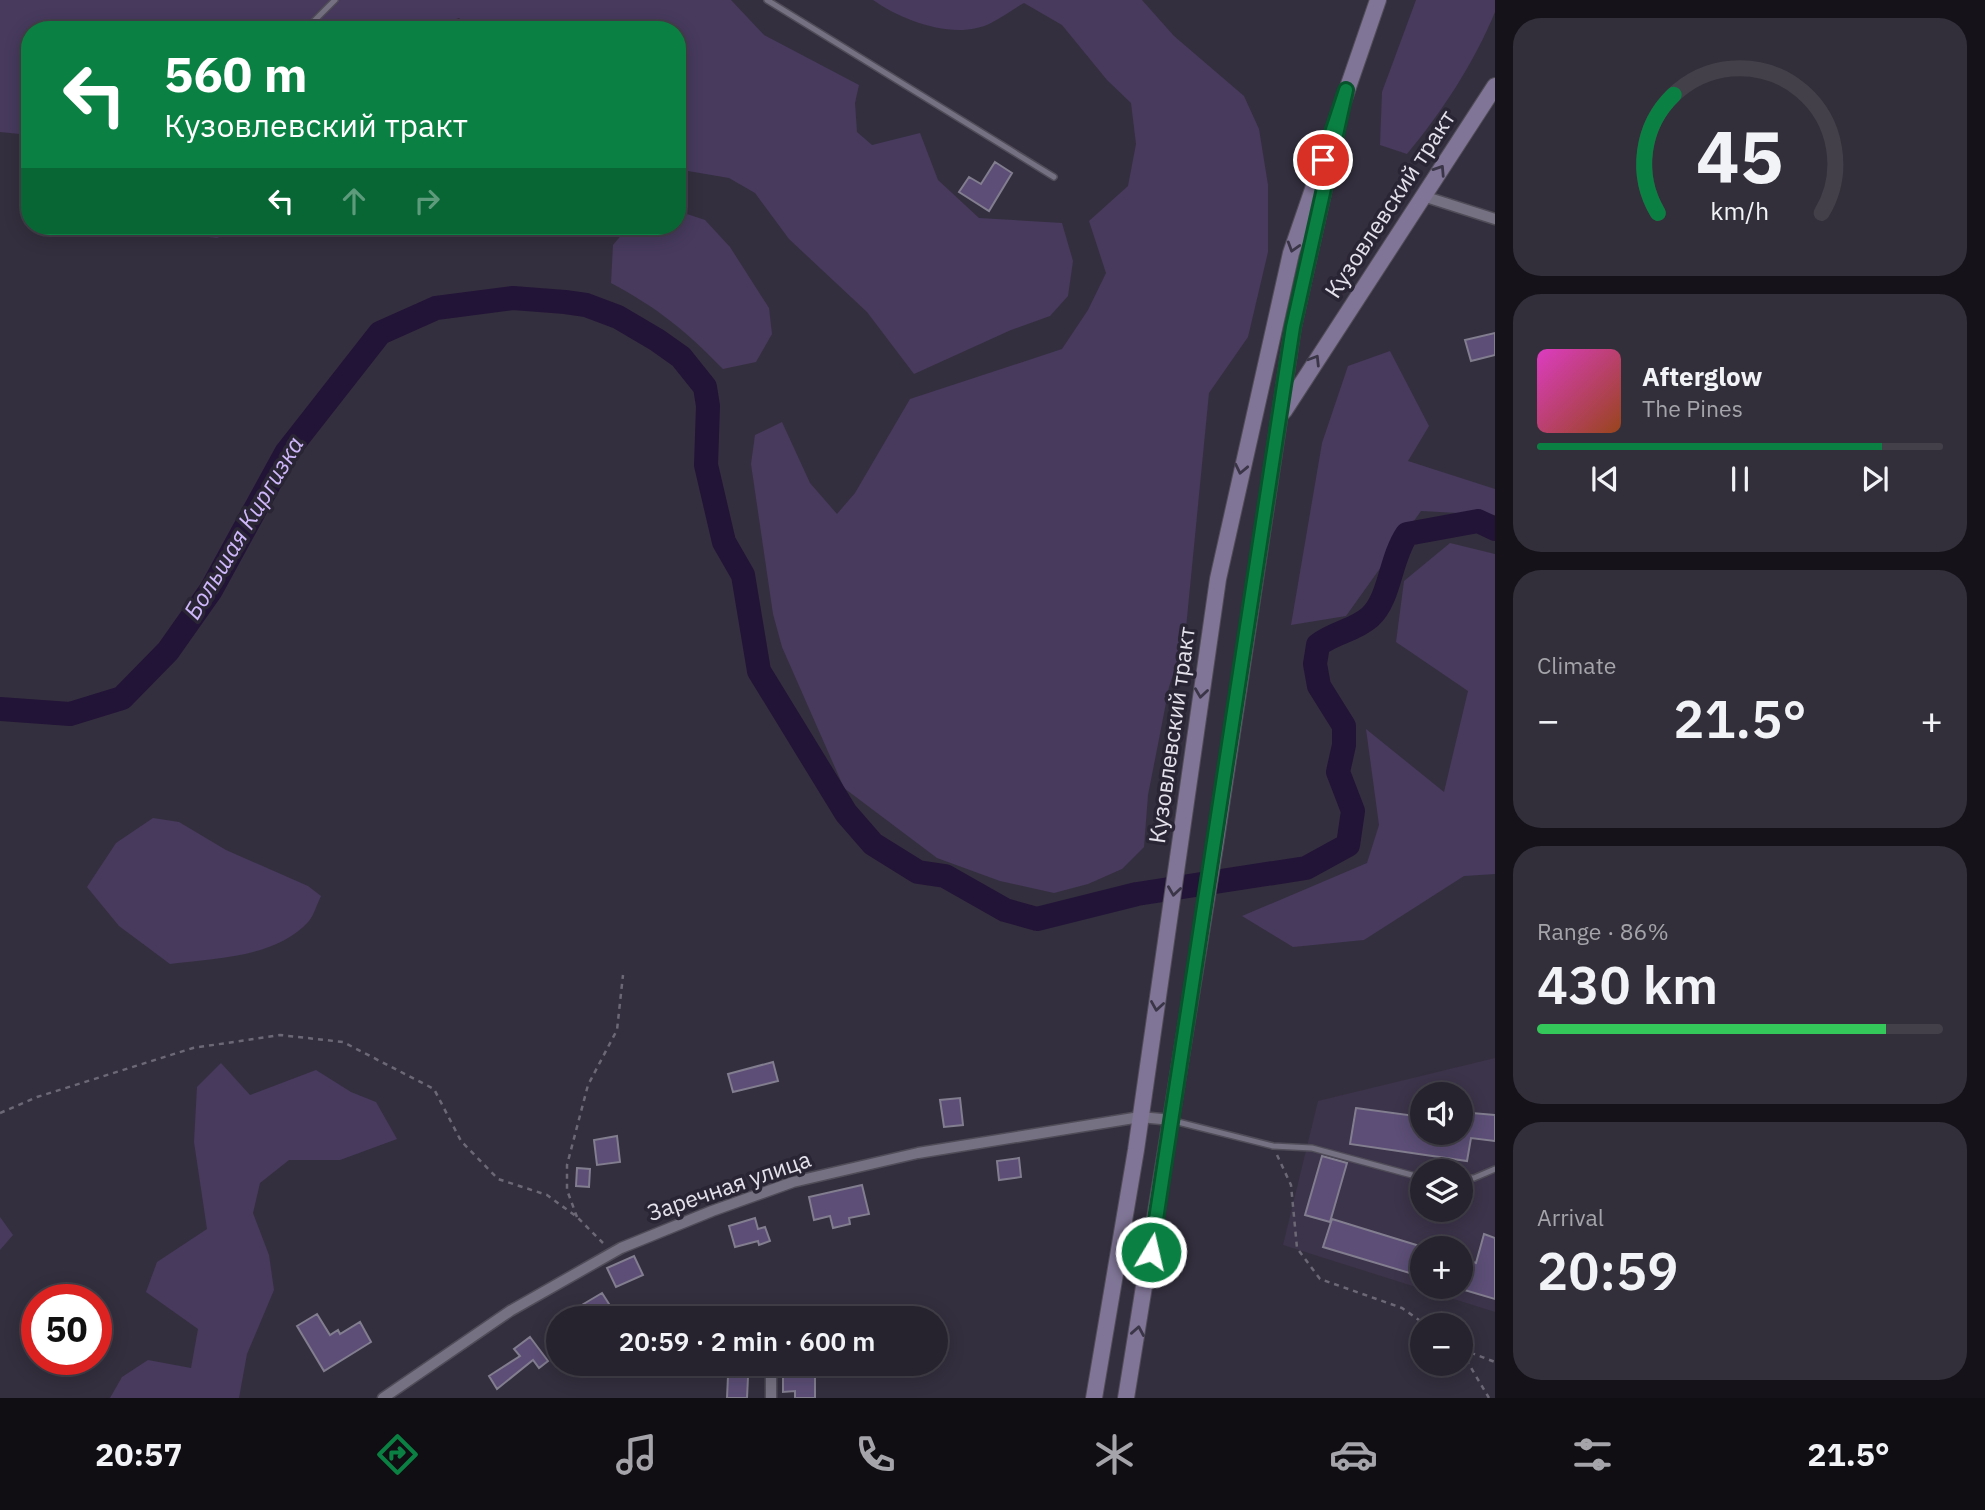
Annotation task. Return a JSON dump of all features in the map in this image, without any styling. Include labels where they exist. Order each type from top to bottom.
[{"type":"main road","name":"Кузовлевский тракт","points":[[1094,1398],[1140,1118],[1218,579],[1253,412],[1291,253],[1378,0]]},
{"type":"main road","name":"Кузовлевский тракт","points":[[1279,419],[1495,86]]},
{"type":"main road","name":"Кузовлевский тракт","points":[[1126,1398],[1201,938],[1293,327],[1346,90]]},
{"type":"street","points":[[1423,196],[1495,219]]},
{"type":"street","name":"Заречная улица","points":[[383,1398],[510,1311],[612,1253],[793,1182],[918,1153],[1140,1118],[1172,1120]]},
{"type":"street","points":[[771,1376],[771,1398]]},
{"type":"lane","points":[[314,21],[335,0]]},
{"type":"lane","points":[[767,0],[1054,177]]},
{"type":"lane","points":[[1172,1120],[1273,1146],[1312,1148],[1410,1174]]},
{"type":"lane","points":[[1473,1178],[1495,1169]]},
{"type":"path","points":[[577,1217],[568,1189],[567,1165],[588,1085],[617,1030],[623,975]]},
{"type":"path","points":[[0,1113],[37,1097],[193,1048],[280,1035],[343,1042],[434,1088],[461,1141],[498,1179],[547,1195],[577,1217],[612,1253]]},
{"type":"path","points":[[1273,1146],[1291,1185],[1297,1248],[1320,1279],[1402,1308],[1410,1314]]},
{"type":"path","points":[[1473,1354],[1495,1362]]},
{"type":"path","points":[[1473,1371],[1489,1398]]},
{"type":"shaded area","points":[[0,0],[731,0],[764,35],[859,85],[855,103],[857,132],[872,145],[920,133],[938,180],[979,218],[1062,223],[1073,261],[1068,296],[1050,316],[1011,330],[914,374],[867,312],[789,239],[755,193],[729,178],[686,170],[686,21],[462,21],[459,18],[451,21],[21,21],[21,134],[0,132]]},
{"type":"shaded area","points":[[873,0],[1142,0],[1174,36],[1244,96],[1259,129],[1268,185],[1268,252],[1248,337],[1209,393],[1185,638],[1169,687],[1148,795],[1144,847],[1122,869],[1088,884],[1054,893],[1000,881],[937,858],[844,788],[782,647],[773,614],[751,464],[755,435],[782,422],[810,483],[837,514],[855,493],[910,399],[1062,349],[1088,310],[1106,273],[1089,221],[1128,186],[1136,144],[1131,103],[1107,80],[1062,25],[1024,3],[991,23],[962,30],[914,21]]},
{"type":"shaded area","points":[[1416,0],[1495,0],[1495,12],[1456,86],[1407,154],[1380,145],[1382,92]]},
{"type":"shaded area","points":[[686,214],[705,220],[730,247],[769,308],[772,334],[756,362],[723,369],[671,321],[611,283],[613,245],[621,235],[686,235]]},
{"type":"shaded area","points":[[192,235],[224,235],[217,238]]},
{"type":"shaded area","points":[[1390,351],[1429,426],[1408,461],[1495,489],[1495,515],[1421,511],[1346,616],[1291,625],[1322,443],[1348,366]]},
{"type":"shaded area","points":[[1450,543],[1495,554],[1495,874],[1464,876],[1364,940],[1293,947],[1242,916],[1367,863],[1379,825],[1366,729],[1444,792],[1468,691],[1396,642],[1404,581]]},
{"type":"shaded area","points":[[153,818],[179,822],[226,850],[308,886],[321,896],[311,919],[295,933],[262,949],[225,958],[170,964],[119,926],[87,887],[116,843]]},
{"type":"shaded area","points":[[1495,1058],[1495,1312],[1454,1299],[1473,1299],[1473,1236],[1410,1236],[1410,1285],[1283,1245],[1318,1101]]},
{"type":"shaded area","points":[[221,1063],[250,1095],[316,1070],[351,1092],[376,1102],[397,1139],[340,1160],[289,1160],[260,1183],[253,1213],[269,1255],[274,1290],[247,1354],[239,1398],[110,1398],[122,1377],[148,1360],[191,1368],[198,1329],[146,1292],[157,1262],[207,1229],[194,1142],[197,1087]]},
{"type":"shaded area","points":[[0,1217],[13,1235],[0,1250]]},
{"type":"building","points":[[995,162],[1012,173],[989,211],[959,192],[969,177],[981,184]]},
{"type":"building","points":[[1495,333],[1495,355],[1471,361],[1465,340]]},
{"type":"building","points":[[773,1062],[778,1081],[733,1092],[728,1074]]},
{"type":"building","points":[[960,1098],[963,1125],[944,1127],[940,1100]]},
{"type":"building","points":[[1356,1108],[1410,1115],[1410,1145],[1470,1145],[1467,1159],[1453,1159],[1350,1144]]},
{"type":"building","points":[[1473,1113],[1495,1115],[1495,1141],[1473,1138]]},
{"type":"building","points":[[617,1136],[620,1162],[597,1165],[594,1140]]},
{"type":"building","points":[[1322,1156],[1347,1163],[1330,1222],[1305,1215]]},
{"type":"building","points":[[1019,1158],[1021,1177],[999,1180],[997,1161]]},
{"type":"building","points":[[577,1168],[590,1169],[589,1187],[576,1186]]},
{"type":"building","points":[[862,1185],[869,1214],[849,1218],[850,1224],[833,1228],[830,1216],[814,1220],[809,1197]]},
{"type":"building","points":[[755,1218],[758,1229],[765,1227],[770,1241],[735,1247],[729,1226]]},
{"type":"building","points":[[1332,1219],[1410,1243],[1410,1273],[1323,1247]]},
{"type":"building","points":[[1484,1234],[1495,1238],[1495,1299],[1473,1293],[1473,1262],[1476,1263]]},
{"type":"building","points":[[634,1256],[643,1275],[616,1287],[607,1268]]},
{"type":"building","points":[[602,1293],[610,1306],[580,1306]]},
{"type":"building","points":[[317,1314],[330,1335],[338,1330],[340,1334],[360,1322],[371,1342],[324,1371],[297,1326]]},
{"type":"building","points":[[530,1337],[546,1358],[546,1363],[539,1368],[533,1360],[497,1389],[489,1376],[520,1356],[514,1349]]},
{"type":"building","points":[[728,1376],[748,1377],[747,1398],[727,1398]]},
{"type":"building","points":[[783,1376],[815,1376],[815,1398],[795,1398],[795,1391],[783,1392]]},
{"type":"waterway","name":"Большая Киргизка","points":[[0,709],[70,714],[122,698],[168,651],[211,590],[286,453],[380,333],[436,308],[513,298],[586,305],[618,317],[681,357],[705,387],[708,406],[706,465],[724,542],[743,575],[759,671],[846,813],[873,844],[918,872],[945,876],[1005,910],[1037,919],[1137,894],[1306,868],[1348,845],[1353,811],[1338,772],[1344,745],[1344,726],[1319,686],[1315,664],[1318,645],[1364,622],[1377,609],[1407,534],[1478,521],[1495,529]]},
{"type":"route","points":[[1151,1252],[1293,327],[1346,90],[1323,160]]}]
